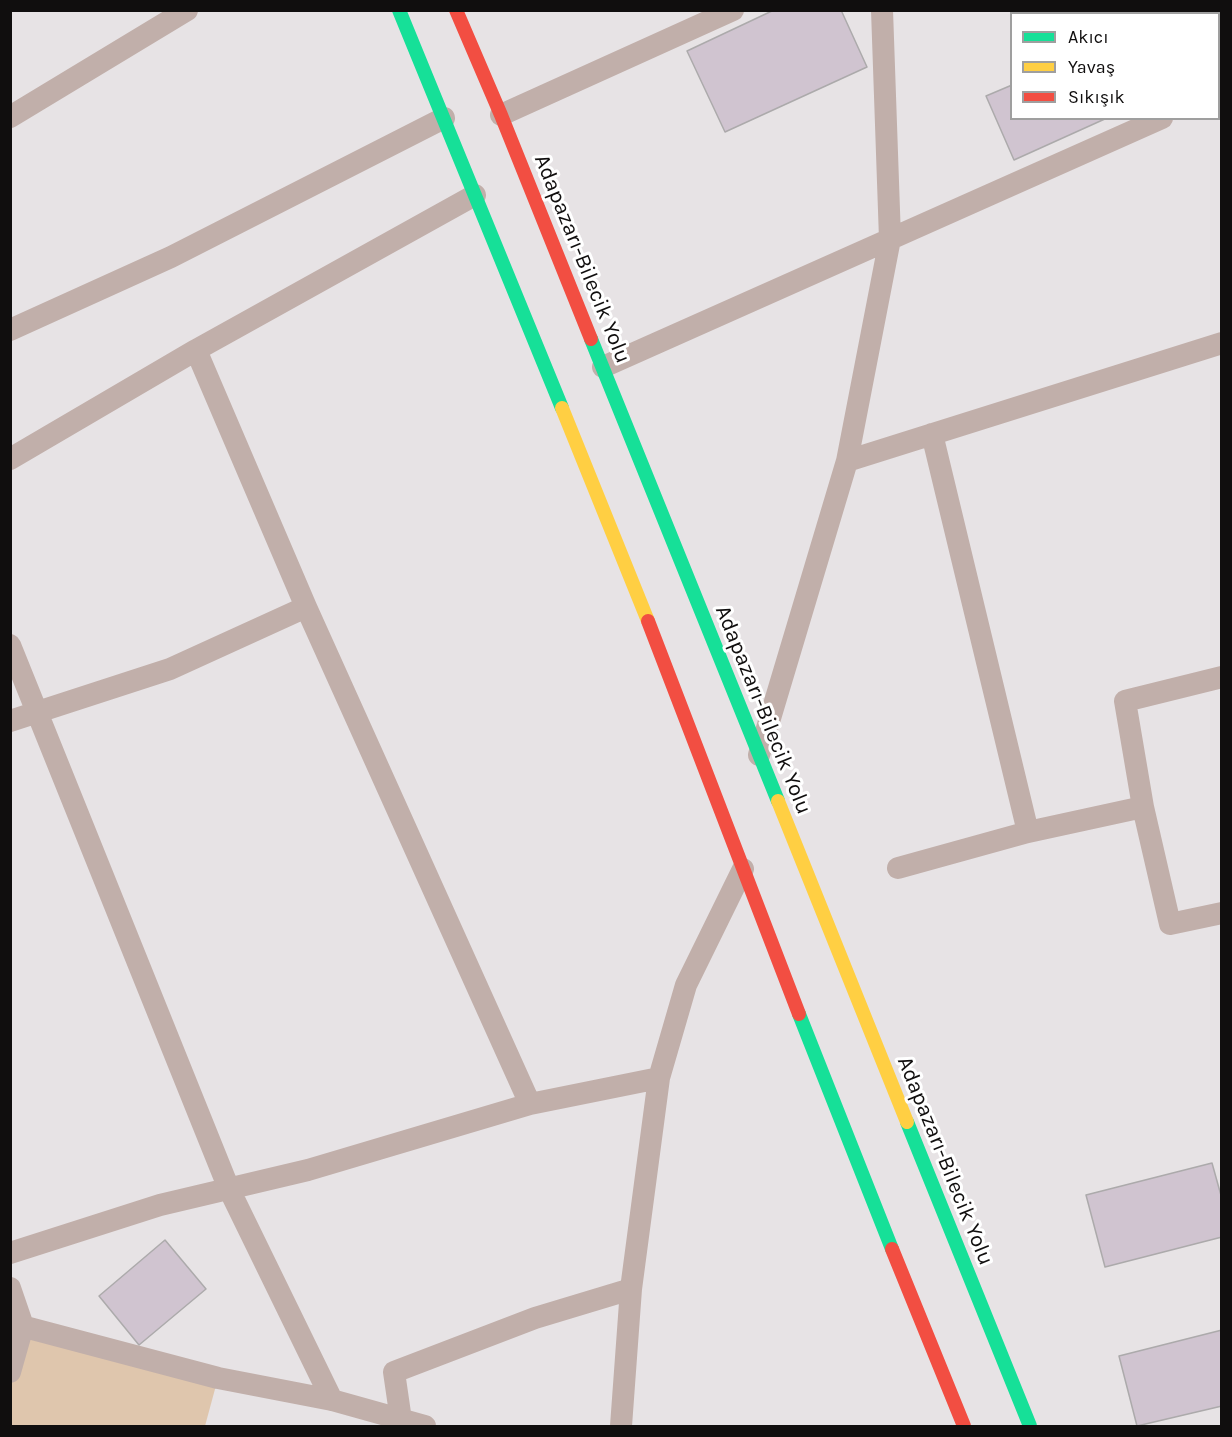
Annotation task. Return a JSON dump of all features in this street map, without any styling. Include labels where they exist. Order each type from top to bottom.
[{"type":"highway","points":[[399,10],[640,599],[842,1126],[964,1426]]},
{"type":"highway","name":"Adapazarı-Bilecik Yolu","points":[[456,10],[501,115],[1030,1426]]},
{"type":"street","points":[[10,117],[187,10]]},
{"type":"street","points":[[501,115],[734,10]]},
{"type":"street","points":[[759,756],[847,461],[890,239],[885,12]]},
{"type":"street","points":[[10,330],[171,257],[444,118]]},
{"type":"street","points":[[603,367],[1158,120]]},
{"type":"street","points":[[10,459],[196,350],[475,195]]},
{"type":"street","points":[[847,461],[1221,343]]},
{"type":"street","points":[[196,350],[306,607],[530,1104]]},
{"type":"street","points":[[932,434],[1028,832]]},
{"type":"street","points":[[10,721],[170,669],[306,607]]},
{"type":"street","points":[[10,645],[229,1189],[332,1400]]},
{"type":"street","points":[[1221,677],[1125,701],[1143,807],[1170,924],[1221,914]]},
{"type":"street","points":[[898,868],[1028,832],[1143,807]]},
{"type":"street","points":[[621,1426],[631,1288],[658,1078],[686,985],[743,869]]},
{"type":"street","points":[[10,1253],[160,1205],[308,1170],[530,1104],[658,1078]]},
{"type":"street","points":[[10,1288],[17,1324],[10,1372]]},
{"type":"street","points":[[401,1423],[394,1372],[535,1318],[631,1288]]},
{"type":"street","points":[[17,1324],[218,1378],[332,1400],[401,1423],[425,1426]]},
{"type":"shaded area","points":[[23,1326],[218,1378],[205,1426],[11,1426],[11,1372]]},
{"type":"building","points":[[774,10],[841,10],[867,67],[725,132],[687,51]]},
{"type":"building","points":[[1181,10],[1222,10],[1222,69],[1220,70],[1220,12],[1178,12]]},
{"type":"building","points":[[1010,86],[1010,120],[1103,120],[1014,160],[986,96]]},
{"type":"building","points":[[1212,1163],[1222,1199],[1222,1237],[1105,1267],[1086,1195]]},
{"type":"building","points":[[165,1240],[206,1289],[139,1345],[99,1296]]},
{"type":"building","points":[[1222,1330],[1222,1406],[1137,1426],[1119,1356]]},
{"type":"traffic: fast","points":[[399,10],[562,408]]},
{"type":"traffic: fast","points":[[591,339],[778,801]]},
{"type":"traffic: fast","points":[[799,1014],[892,1249]]},
{"type":"traffic: fast","points":[[907,1122],[1030,1426]]},
{"type":"traffic: slow","points":[[562,408],[648,621]]},
{"type":"traffic: slow","points":[[778,801],[907,1122]]},
{"type":"traffic: jam","points":[[456,10],[591,339]]},
{"type":"traffic: jam","points":[[648,621],[799,1014]]},
{"type":"traffic: jam","points":[[892,1249],[964,1426]]}]
